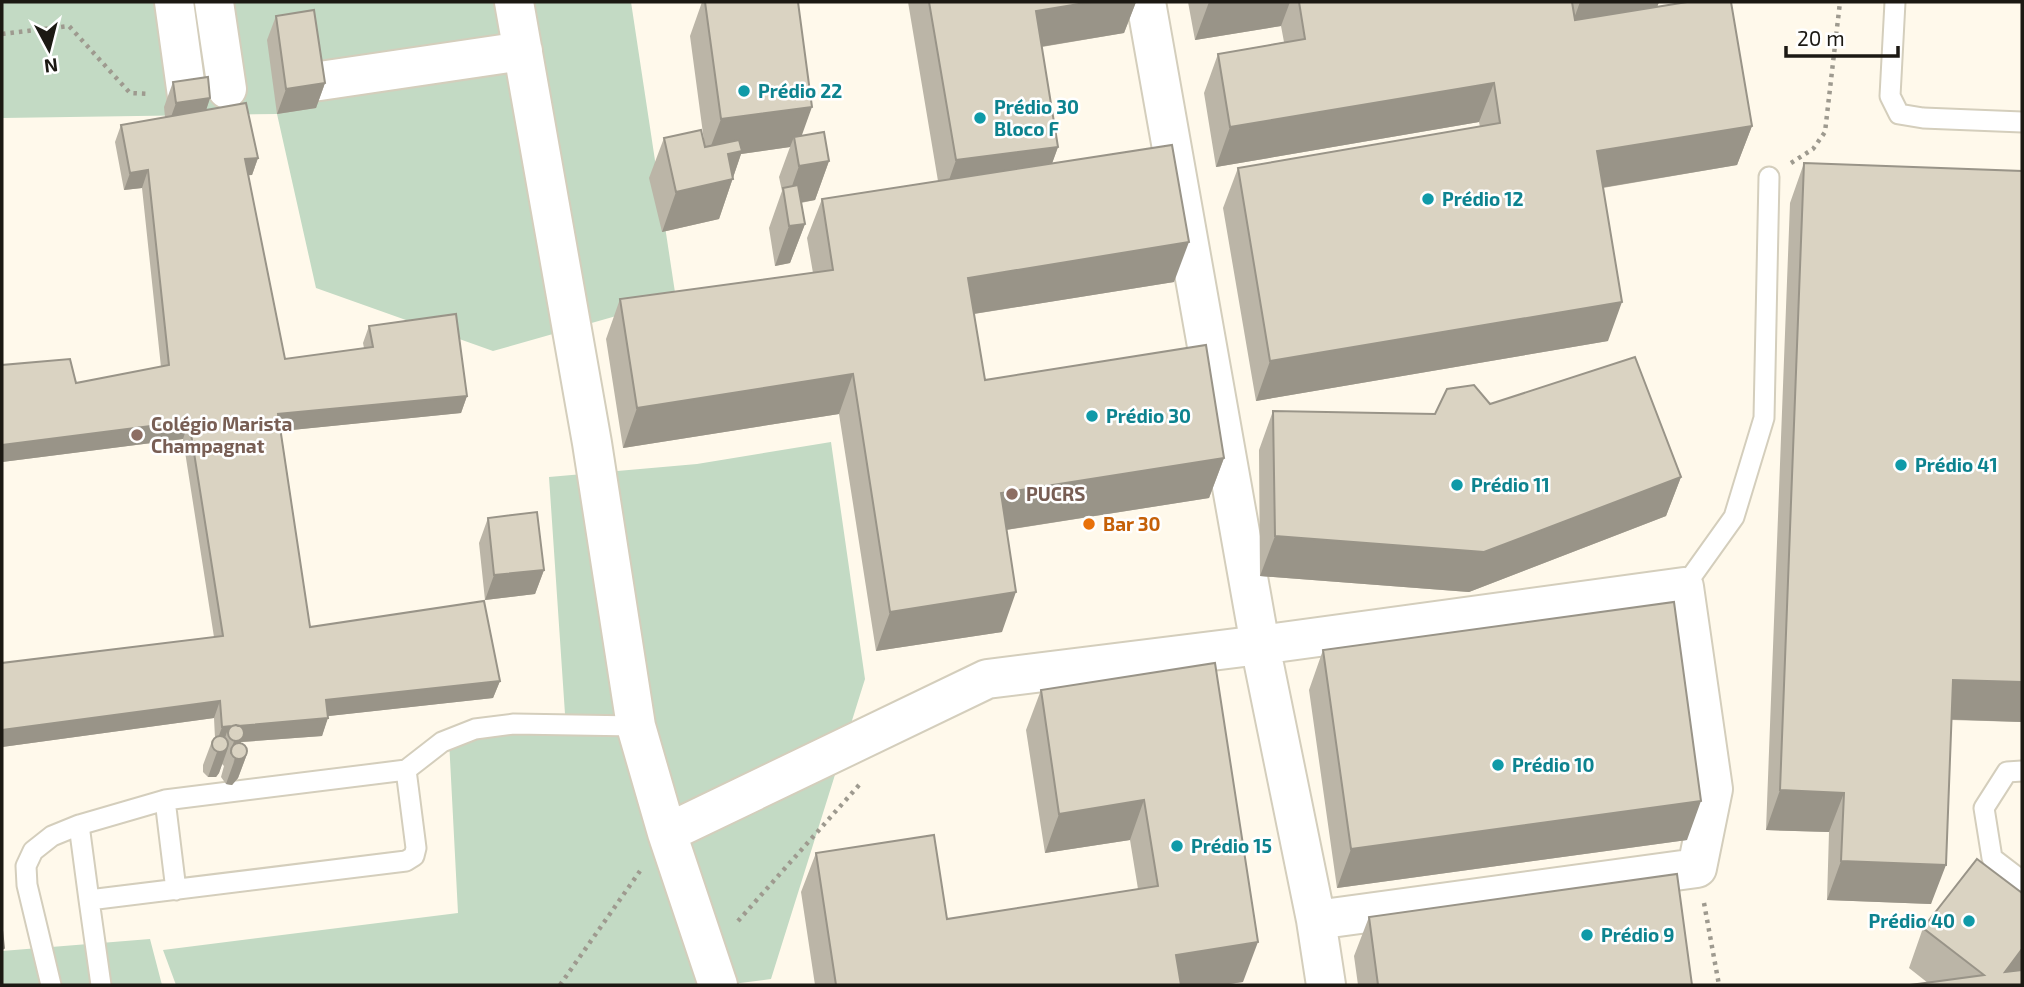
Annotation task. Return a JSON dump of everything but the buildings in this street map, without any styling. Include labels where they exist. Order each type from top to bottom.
[{"type":"street","points":[[187,96],[174,5],[218,2],[227,89]]},
{"type":"street","points":[[514,2],[592,443],[636,726],[667,833],[713,970]]},
{"type":"street","points":[[1146,2],[1260,645],[1316,920],[1325,985]]},
{"type":"street","points":[[313,82],[523,51]]},
{"type":"street","points":[[667,833],[988,679],[1684,587],[1713,789],[1698,868],[1316,920]]},
{"type":"lane","points":[[1895,2],[1890,96],[1899,114],[1923,118],[2022,122]]},
{"type":"lane","points":[[1684,587],[1734,517],[1764,418],[1769,177]]},
{"type":"lane","points":[[51,985],[27,885],[26,866],[33,851],[52,836],[79,825],[165,800],[406,770],[442,742],[475,729],[514,724],[636,726]]},
{"type":"lane","points":[[89,900],[406,861],[414,856],[416,848],[406,770]]},
{"type":"lane","points":[[2022,771],[2007,772],[1984,808],[1992,858],[2022,881]]},
{"type":"lane","points":[[165,800],[176,890]]},
{"type":"lane","points":[[79,825],[101,985]]},
{"type":"path","points":[[1769,177],[1813,149],[1825,132],[1840,2]]},
{"type":"path","points":[[2,34],[69,26],[130,93],[187,96]]},
{"type":"path","points":[[713,970],[864,779]]},
{"type":"path","points":[[560,985],[667,833]]},
{"type":"path","points":[[1698,868],[1719,985]]},
{"type":"green space","points":[[2,2],[631,2],[676,299],[493,351],[316,288],[277,114],[2,118]]},
{"type":"green space","points":[[831,442],[865,679],[771,979],[724,985],[176,985],[163,950],[458,913],[449,740],[565,714],[549,477],[697,464]]},
{"type":"green space","points":[[150,939],[162,985],[2,985],[2,951]]},
{"type":"place","name":"Prédio 22","points":[[744,91]]},
{"type":"place","name":"Prédio 30 Bloco F","points":[[980,118]]},
{"type":"place","name":"Prédio 12","points":[[1428,199]]},
{"type":"place","name":"Prédio 30","points":[[1092,416]]},
{"type":"place","name":"Colégio Marista Champagnat","points":[[137,435]]},
{"type":"place","name":"Prédio 41","points":[[1901,465]]},
{"type":"place","name":"Prédio 11","points":[[1457,485]]},
{"type":"place","name":"PUCRS","points":[[1012,494]]},
{"type":"place","name":"Bar 30","points":[[1089,524]]},
{"type":"place","name":"Prédio 10","points":[[1498,765]]},
{"type":"place","name":"Prédio 15","points":[[1177,846]]},
{"type":"place","name":"Prédio 40","points":[[1969,921]]},
{"type":"place","name":"Prédio 9","points":[[1587,935]]}]
